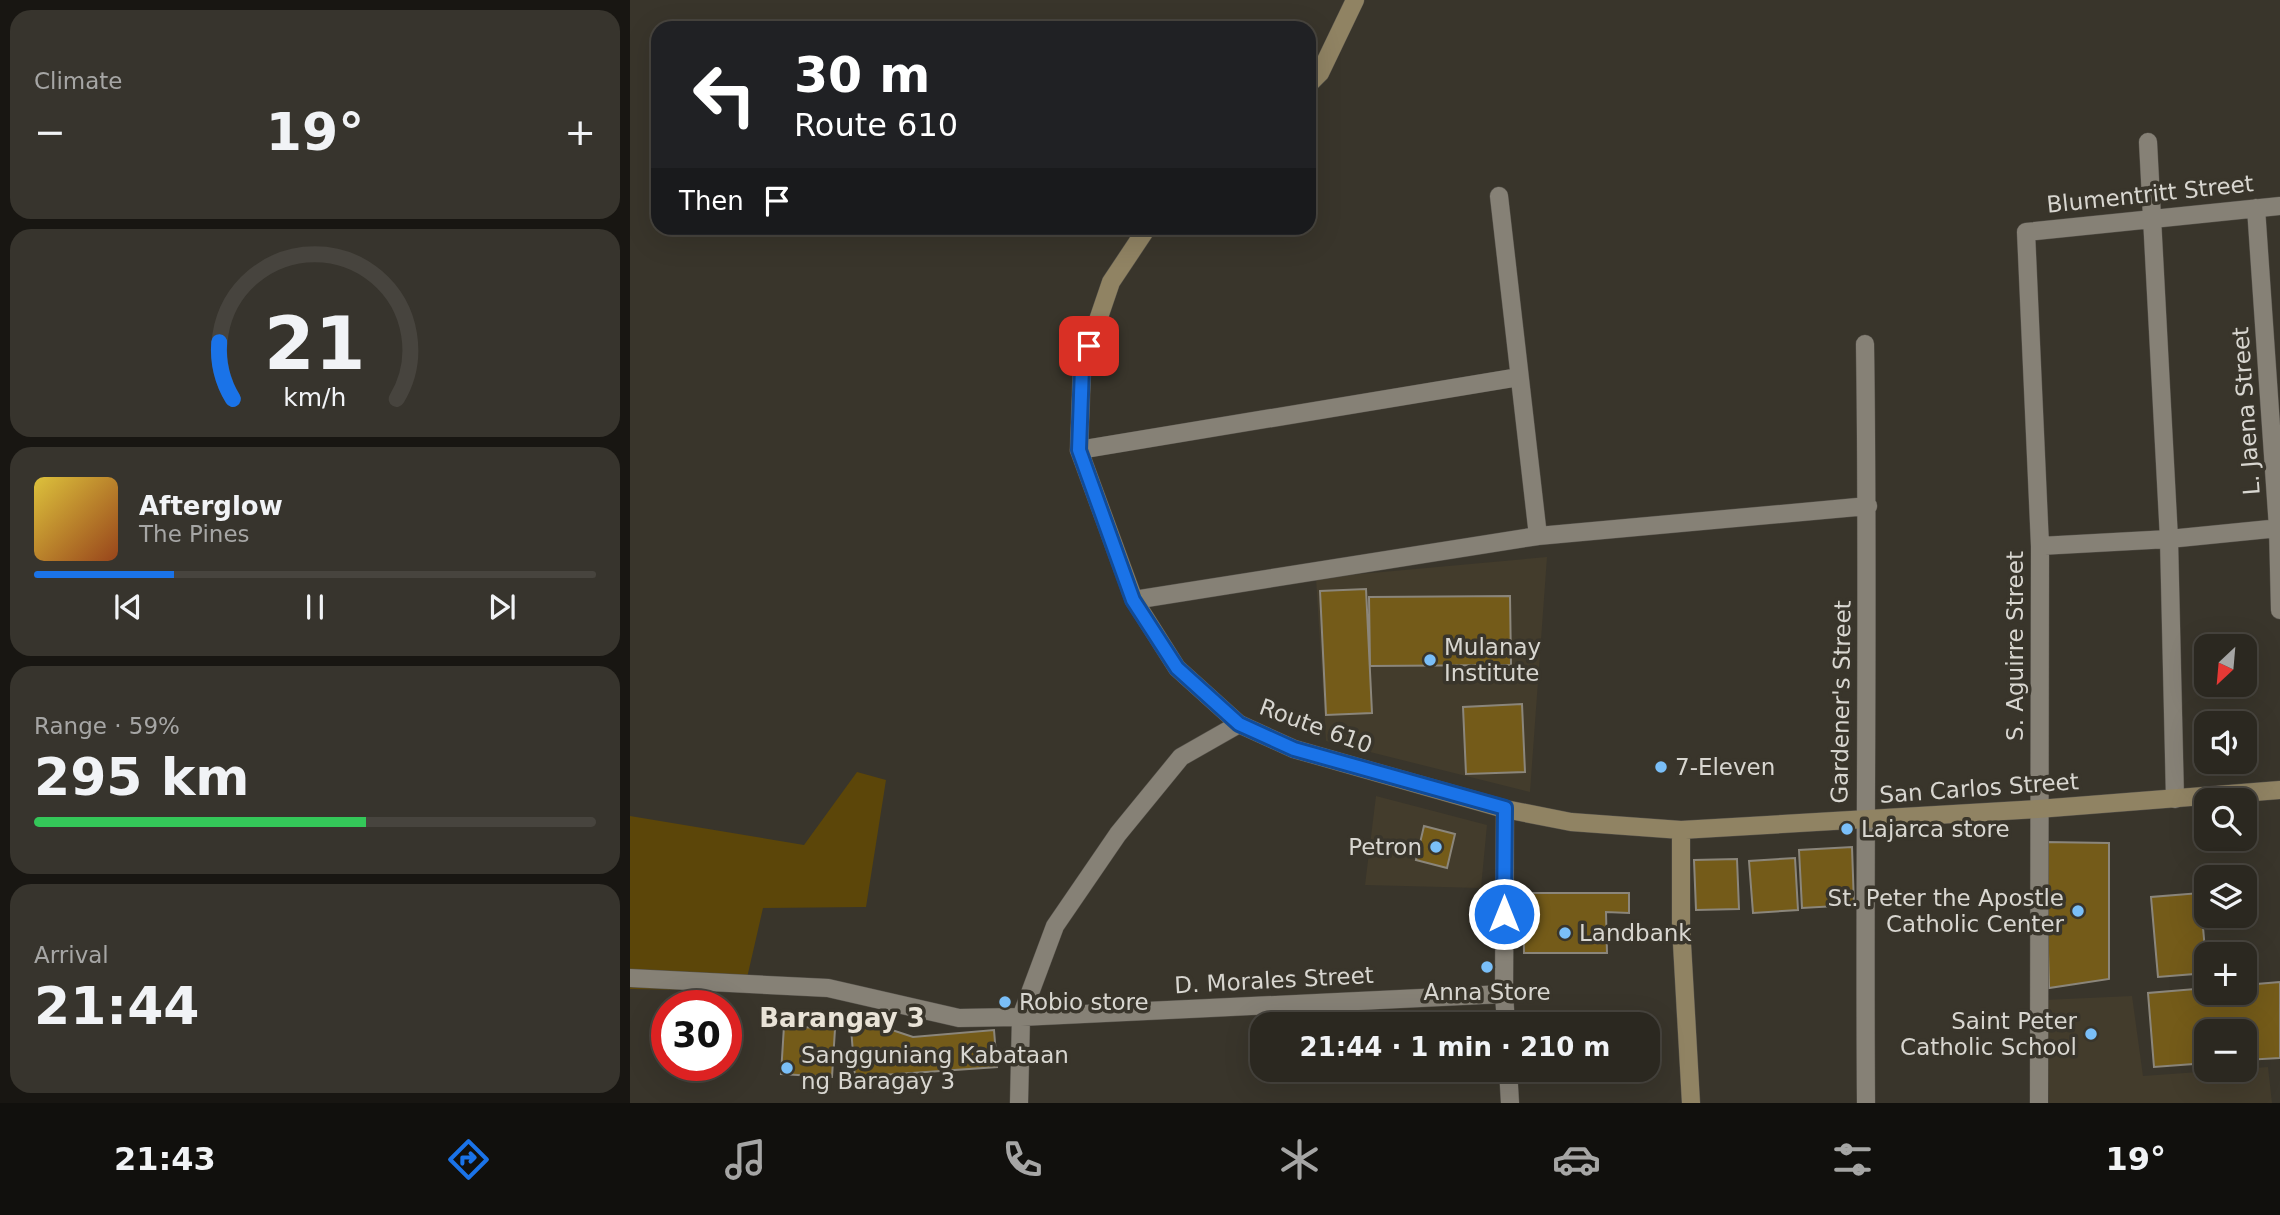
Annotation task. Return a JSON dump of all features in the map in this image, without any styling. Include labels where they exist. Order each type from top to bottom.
[{"type":"main road","points":[[1316,78],[1355,0]]},
{"type":"main road","name":"Route 610","points":[[1142,235],[1111,282],[1082,367],[1079,450],[1133,600],[1177,668],[1239,724],[1294,749],[1505,808],[1571,822],[1681,830]]},
{"type":"main road","name":"San Carlos Street","points":[[1681,830],[2038,809],[2280,790]]},
{"type":"main road","points":[[1681,830],[1681,926],[1691,1103]]},
{"type":"street","points":[[2148,142],[2169,539],[2175,799]]},
{"type":"street","points":[[1499,196],[1538,536]]},
{"type":"street","name":"Blumentritt Street","points":[[2026,232],[2280,206]]},
{"type":"street","name":"L. Jaena Street","points":[[2256,208],[2279,528],[2280,610]]},
{"type":"street","name":"S. Aguirre Street","points":[[2026,232],[2040,546],[2039,1103]]},
{"type":"street","name":"Gardener's Street","points":[[1865,344],[1868,506],[1864,820],[1866,1103]]},
{"type":"street","points":[[1079,450],[1520,377]]},
{"type":"street","points":[[1133,600],[1538,536],[1868,506]]},
{"type":"street","points":[[2040,546],[2169,539],[2279,528]]},
{"type":"street","points":[[1019,1103],[1021,1017],[1055,926],[1118,834],[1181,757],[1239,724]]},
{"type":"street","points":[[1505,808],[1505,1012]]},
{"type":"street","name":"D. Morales Street","points":[[630,978],[828,988],[959,1018],[1504,993]]},
{"type":"street","points":[[1509,1082],[1510,1103]]},
{"type":"shaded area","name":"Mulanay Institute","points":[[1547,557],[1530,792],[1326,741],[1316,578]]},
{"type":"shaded area","points":[[857,772],[886,780],[866,907],[763,908],[744,991],[630,989],[630,816],[804,845]]},
{"type":"shaded area","points":[[1376,796],[1487,825],[1481,888],[1365,885]]},
{"type":"shaded area","name":"Saint Peter Catholic School","points":[[2132,996],[2143,1076],[2194,1072],[2194,1082],[2257,1082],[2257,1068],[2268,1067],[2272,1103],[2049,1103],[2044,1000]]},
{"type":"building","points":[[1366,589],[1372,713],[1326,715],[1320,591]]},
{"type":"building","points":[[1510,596],[1511,665],[1370,666],[1369,597]]},
{"type":"building","points":[[1522,704],[1525,772],[1466,774],[1463,707]]},
{"type":"building","name":"Petron","points":[[1424,826],[1455,834],[1447,868],[1416,860]]},
{"type":"building","name":"St. Peter the Apostle Catholic Center","points":[[2045,842],[2109,843],[2109,979],[2049,988]]},
{"type":"building","points":[[1852,847],[1854,905],[1802,908],[1799,850]]},
{"type":"building","points":[[1795,858],[1798,910],[1753,913],[1749,861]]},
{"type":"building","points":[[1737,859],[1739,909],[1696,910],[1694,860]]},
{"type":"building","name":"Landbank","points":[[1523,893],[1629,893],[1629,913],[1606,912],[1607,953],[1524,953]]},
{"type":"building","points":[[2194,893],[2194,928],[2203,928],[2204,942],[2194,942],[2194,974],[2158,977],[2151,897]]},
{"type":"building","points":[[2280,982],[2280,1058],[2257,1059],[2257,1019],[2194,1019],[2194,1064],[2154,1067],[2148,993],[2194,989],[2194,1005],[2257,1005],[2257,984]]},
{"type":"building","points":[[850,1016],[913,1037],[994,1030],[997,1067],[855,1077]]},
{"type":"building","points":[[784,1026],[835,1029],[832,1077],[781,1074]]},
{"type":"place","name":"Mulanay Institute","points":[[1430,660]]},
{"type":"place","name":"7-Eleven","points":[[1661,767]]},
{"type":"place","name":"Lajarca store","points":[[1847,829]]},
{"type":"place","name":"Petron","points":[[1436,847]]},
{"type":"place","name":"St. Peter the Apostle Catholic Center","points":[[2078,911]]},
{"type":"place","name":"Landbank","points":[[1565,933]]},
{"type":"place","name":"Anna Store","points":[[1487,967]]},
{"type":"place","name":"Robio store","points":[[1005,1002]]},
{"type":"place","name":"Saint Peter Catholic School","points":[[2091,1034]]},
{"type":"place","name":"Sangguniang Kabataan ng Baragay 3","points":[[787,1068]]},
{"type":"district","name":"Barangay 3","points":[[842,1018]]},
{"type":"route","points":[[1089,346],[1082,367],[1079,450],[1133,600],[1177,668],[1239,724],[1294,749],[1505,808],[1504,914]]}]
